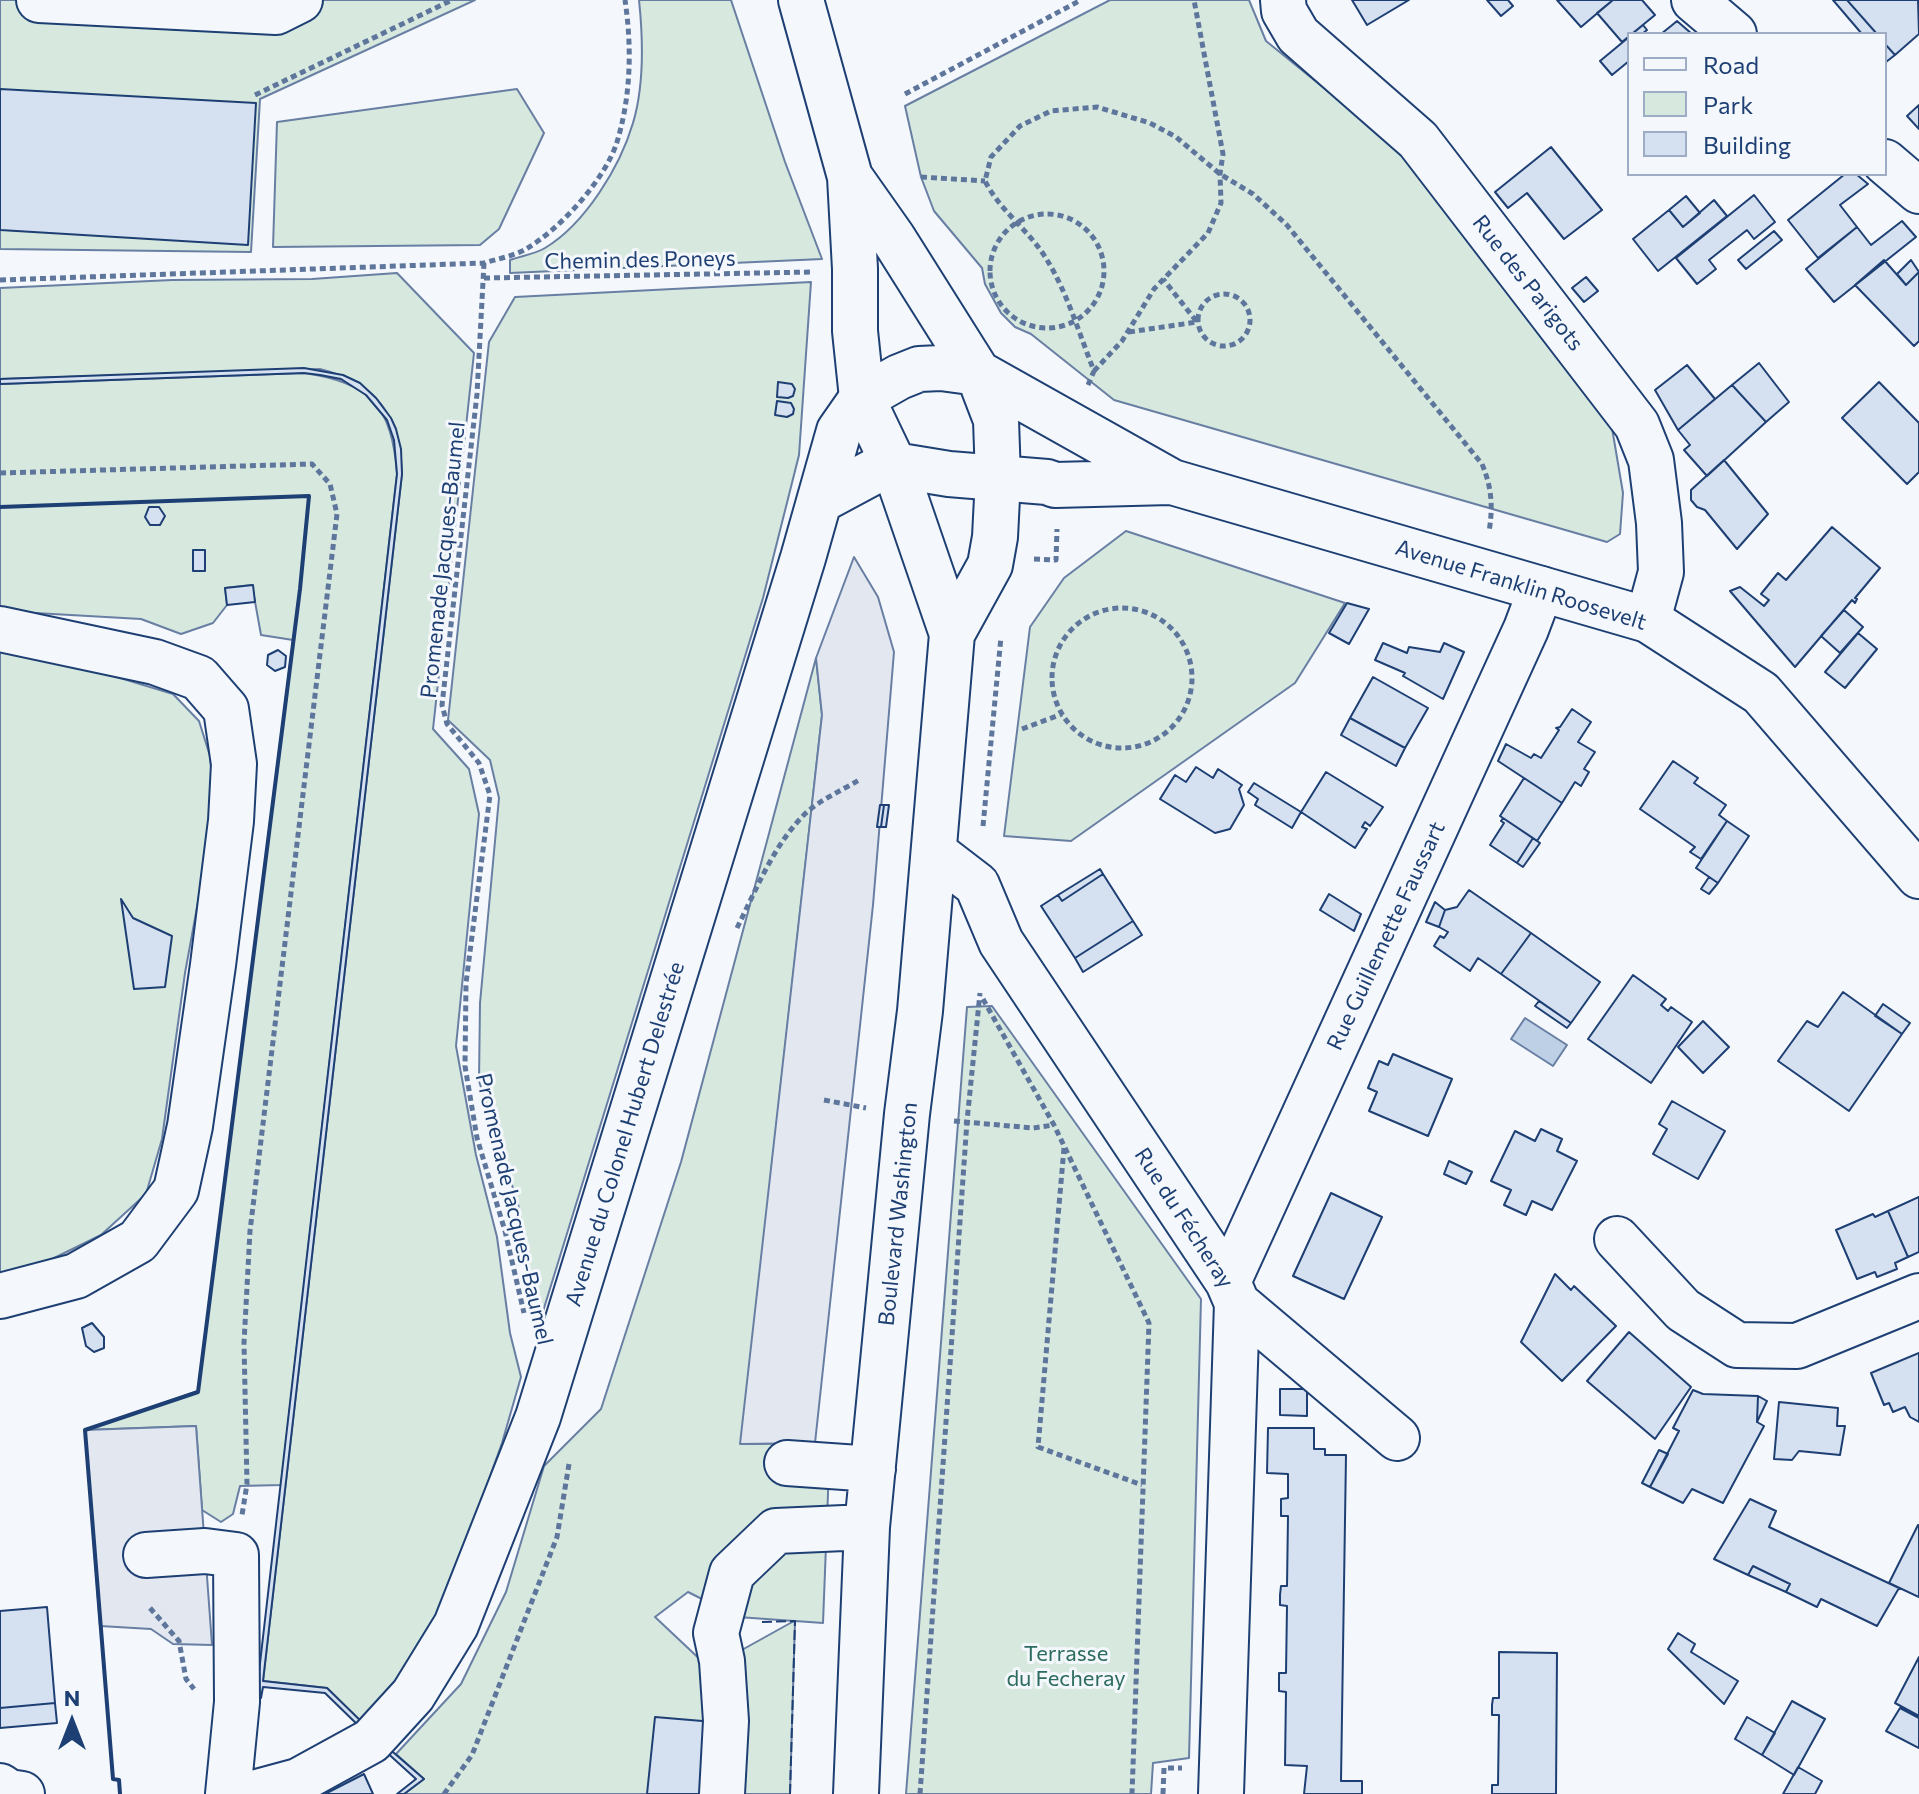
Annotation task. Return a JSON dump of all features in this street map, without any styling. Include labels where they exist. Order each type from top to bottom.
[{"type":"street","points":[[39,0],[276,12],[300,0]]},
{"type":"street","points":[[801,0],[850,177],[855,331],[862,398],[919,369],[941,368],[978,373]]},
{"type":"street","name":"Rue des Parigots","points":[[1283,0],[1284,11],[1298,35],[1418,140],[1637,425],[1651,460],[1659,523],[1661,572],[1648,620]]},
{"type":"street","points":[[1694,0],[1732,32]]},
{"type":"street","points":[[1887,164],[1919,191]]},
{"type":"street","points":[[850,177],[893,238],[978,373]]},
{"type":"street","name":"Avenue Franklin Roosevelt","points":[[978,373],[1172,482],[1648,620],[1761,693],[1919,876]]},
{"type":"street","name":"Boulevard Washington","points":[[952,634],[990,565],[995,537],[998,478],[996,420],[978,373]]},
{"type":"street","name":"Boulevard Washington","points":[[856,1794],[867,1527],[907,1114],[920,1011],[952,634],[894,465],[862,398]]},
{"type":"street","name":"Avenue du Colonel Hubert Delestrée","points":[[250,1794],[298,1781],[371,1741],[413,1695],[456,1625],[538,1417],[821,500],[839,431],[862,398]]},
{"type":"street","points":[[821,500],[875,471],[894,465]]},
{"type":"street","name":"Avenue Franklin Roosevelt","points":[[894,465],[1055,485],[1172,482]]},
{"type":"street","name":"Rue Guillemette Faussart","points":[[1232,1292],[1520,643],[1541,589]]},
{"type":"street","points":[[0,629],[155,662],[199,678],[226,709],[234,764],[231,821],[213,965],[190,1126],[176,1190],[138,1241],[76,1276],[0,1296]]},
{"type":"street","name":"Rue du Fécheray","points":[[934,852],[977,885],[992,961],[1232,1292],[1221,1794]]},
{"type":"street","points":[[1617,1239],[1683,1310],[1737,1345],[1797,1346],[1919,1296]]},
{"type":"street","points":[[1232,1292],[1397,1438]]},
{"type":"street","points":[[722,1794],[726,1721],[722,1661],[716,1633],[732,1573],[776,1531],[806,1464],[873,1469]]},
{"type":"street","points":[[776,1531],[867,1527]]},
{"type":"street","points":[[146,1555],[205,1551],[236,1555],[237,1702],[228,1794]]},
{"type":"street","points":[[0,1786],[9,1792],[22,1794]]},
{"type":"path","points":[[255,95],[452,0]]},
{"type":"path","points":[[0,280],[484,263],[524,250],[566,218],[597,179],[616,144],[630,60],[625,0]]},
{"type":"path","points":[[905,94],[1081,0]]},
{"type":"path","points":[[1085,393],[1094,371],[1128,332],[1154,289],[1208,233],[1221,203],[1223,154],[1194,0]]},
{"type":"path","points":[[1094,371],[1048,260],[991,193],[985,181],[991,157],[1020,126],[1051,111],[1097,107],[1150,123],[1176,137],[1220,174],[1253,194],[1286,224],[1482,464],[1491,486],[1489,534]]},
{"type":"path","points":[[921,177],[985,181]]},
{"type":"path","points":[[1042,213],[1061,216],[1079,223],[1093,237],[1101,254],[1104,273],[1100,292],[1089,309],[1074,321],[1055,327],[1038,327],[1020,321],[1006,311],[995,296],[990,279],[990,260],[996,244],[1007,229],[1018,222],[1042,213]]},
{"type":"path","name":"Promenade Jacques-Baumel","points":[[484,263],[477,394],[442,705],[447,724],[479,763],[490,795],[466,983],[465,1066],[477,1138],[509,1245],[524,1315]]},
{"type":"path","name":"Chemin des Poneys","points":[[484,278],[797,274]]},
{"type":"path","points":[[1163,279],[1211,344],[1228,347],[1236,344],[1248,331],[1250,314],[1240,300],[1224,294],[1207,300],[1198,314],[1197,322]]},
{"type":"path","points":[[1128,332],[1197,322]]},
{"type":"path","points":[[1029,559],[1056,560],[1057,518]]},
{"type":"path","points":[[1131,608],[1153,615],[1172,628],[1185,647],[1192,669],[1191,692],[1183,714],[1168,732],[1147,743],[1125,748],[1101,745],[1081,734],[1062,714],[1054,696],[1052,673],[1057,650],[1070,631],[1087,617],[1109,609],[1131,608]]},
{"type":"path","points":[[982,837],[1002,635]]},
{"type":"path","points":[[1022,729],[1062,714]]},
{"type":"path","points":[[734,934],[762,874],[802,816],[859,780]]},
{"type":"path","points":[[930,1794],[920,1792],[967,1121],[980,993],[992,961]]},
{"type":"path","points":[[980,993],[1054,1125],[1149,1323],[1132,1794]]},
{"type":"path","points":[[824,1100],[873,1109]]},
{"type":"path","points":[[954,1121],[1033,1128],[1054,1125]]},
{"type":"path","points":[[1064,1147],[1038,1447],[1142,1485]]},
{"type":"path","points":[[444,1794],[478,1741],[557,1537],[570,1459]]},
{"type":"path","points":[[150,1608],[179,1641],[186,1679]]},
{"type":"green space","points":[[0,0],[475,0],[260,99],[251,252],[0,249]]},
{"type":"green space","points":[[639,0],[731,0],[785,162],[822,259],[510,273],[510,260],[545,248],[574,225],[599,193],[619,158],[633,123],[639,94],[642,46]]},
{"type":"green space","points":[[1110,0],[1249,0],[1266,41],[1403,152],[1612,428],[1623,493],[1620,534],[1607,542],[1114,400],[1031,334],[1015,327],[1001,313],[985,284],[982,268],[934,211],[921,177],[905,106]]},
{"type":"green space","points":[[517,89],[544,133],[499,229],[480,245],[273,247],[277,122]]},
{"type":"green space","points":[[397,273],[474,353],[433,729],[469,769],[479,814],[456,1046],[476,1155],[497,1237],[510,1333],[521,1377],[502,1443],[446,1599],[410,1662],[362,1723],[327,1688],[263,1681],[402,474],[396,435],[382,405],[371,394],[340,375],[320,369],[0,379],[0,288],[172,280],[312,279]]},
{"type":"green space","points":[[811,282],[799,455],[763,598],[536,1334],[532,1285],[518,1204],[479,1081],[480,1003],[499,798],[490,760],[448,720],[489,342],[515,297]]},
{"type":"green space","points":[[304,373],[347,383],[374,402],[390,432],[397,474],[281,1485],[240,1486],[233,1514],[221,1522],[202,1510],[196,1426],[85,1430],[198,1391],[293,640],[261,635],[252,585],[225,588],[227,605],[213,623],[181,634],[141,619],[0,611],[0,384]]},
{"type":"green space","points":[[1126,531],[1345,603],[1295,683],[1071,841],[1004,836],[1030,627],[1064,578]]},
{"type":"green space","points":[[0,649],[41,654],[173,694],[199,721],[210,756],[215,809],[185,973],[162,1139],[146,1194],[101,1235],[48,1261],[0,1274]]},
{"type":"green space","points":[[816,658],[822,715],[741,1444],[815,1443],[829,1468],[823,1623],[795,1621],[790,1794],[404,1794],[424,1779],[396,1754],[461,1684],[506,1592],[544,1466],[601,1409],[681,1162]],"holes":[[[688,1592],[738,1617],[794,1621],[722,1661],[706,1665],[655,1617]]]},
{"type":"green space","name":"Terrasse du Fecheray","points":[[992,1006],[1201,1299],[1189,1758],[1153,1763],[1151,1794],[906,1794],[967,1007]]},
{"type":"shaded area","points":[[854,557],[878,597],[894,652],[873,905],[815,1443],[740,1444],[822,715],[816,658]]},
{"type":"shaded area","points":[[196,1426],[212,1645],[173,1644],[151,1629],[100,1626],[85,1430]]},
{"type":"water","points":[[1525,1018],[1567,1045],[1553,1066],[1511,1039]]},
{"type":"building","points":[[1352,0],[1409,0],[1367,25]]},
{"type":"building","points":[[1487,0],[1508,0],[1513,6],[1501,16]]},
{"type":"building","points":[[1557,0],[1613,0],[1581,27]]},
{"type":"building","points":[[1613,0],[1642,0],[1655,15],[1634,32],[1627,32],[1627,38],[1622,42],[1597,13]]},
{"type":"building","points":[[1833,0],[1847,0],[1875,32],[1860,32]]},
{"type":"building","points":[[1847,0],[1918,0],[1919,34],[1895,55],[1887,46],[1887,32],[1875,32]]},
{"type":"building","points":[[1677,21],[1690,32],[1664,32]]},
{"type":"building","points":[[1643,25],[1647,30],[1644,32],[1634,32]]},
{"type":"building","points":[[1627,39],[1627,63],[1612,75],[1600,61]]},
{"type":"building","points":[[1887,46],[1895,55],[1887,61]]},
{"type":"building","points":[[0,89],[256,103],[248,245],[0,230]]},
{"type":"building","points":[[1919,105],[1919,129],[1907,116]]},
{"type":"building","points":[[1551,147],[1602,210],[1564,239],[1527,193],[1508,208],[1495,192]]},
{"type":"building","points":[[1843,176],[1858,176],[1868,184],[1840,205],[1857,227],[1818,258],[1788,220]]},
{"type":"building","points":[[1754,195],[1775,222],[1754,239],[1747,230],[1709,260],[1716,269],[1697,284],[1676,258]]},
{"type":"building","points":[[1686,196],[1700,213],[1683,227],[1669,210]]},
{"type":"building","points":[[1714,200],[1727,216],[1658,271],[1633,239],[1669,210],[1683,227]]},
{"type":"building","points":[[1902,221],[1916,237],[1834,302],[1806,269],[1857,227],[1871,245]]},
{"type":"building","points":[[1774,231],[1782,240],[1746,269],[1738,260]]},
{"type":"building","points":[[1884,260],[1906,285],[1919,272],[1919,341],[1914,346],[1855,285]]},
{"type":"building","points":[[1911,260],[1919,272],[1906,285],[1897,274]]},
{"type":"building","points":[[1586,277],[1598,291],[1584,302],[1572,288]]},
{"type":"building","points":[[1759,363],[1789,402],[1766,422],[1732,385]]},
{"type":"building","points":[[1687,365],[1715,399],[1678,430],[1655,390]]},
{"type":"building","points":[[304,368],[343,375],[360,383],[376,398],[396,429],[402,474],[263,1681],[327,1688],[367,1727],[363,1730],[325,1693],[263,1687],[261,1698],[256,1698],[397,474],[394,440],[387,420],[366,395],[341,379],[320,375],[304,373],[0,384],[0,379]]},
{"type":"building","points":[[778,382],[792,384],[795,389],[793,396],[777,397]]},
{"type":"building","points":[[1879,382],[1919,423],[1919,472],[1907,484],[1842,418]]},
{"type":"building","points":[[1732,385],[1766,422],[1707,476],[1684,450],[1690,445],[1678,430]]},
{"type":"building","points":[[777,401],[791,403],[793,414],[787,417],[775,415]]},
{"type":"building","points":[[1724,460],[1768,514],[1737,549],[1705,510],[1691,500],[1691,490]]},
{"type":"building","points":[[149,507],[159,507],[165,516],[160,525],[150,525],[145,517]]},
{"type":"building","points":[[1832,527],[1880,568],[1855,598],[1855,603],[1852,600],[1795,667],[1730,591],[1740,587],[1764,606],[1769,600],[1761,594],[1778,573],[1786,580]]},
{"type":"building","points":[[193,550],[205,550],[205,571],[193,571]]},
{"type":"building","points":[[253,585],[255,602],[227,605],[225,588]]},
{"type":"building","points":[[1347,603],[1369,609],[1349,644],[1329,633]]},
{"type":"building","points":[[1844,610],[1863,627],[1840,653],[1821,636]]},
{"type":"building","points":[[1858,633],[1877,649],[1845,688],[1825,672]]},
{"type":"building","points":[[1383,643],[1407,653],[1409,647],[1440,652],[1444,643],[1464,652],[1443,699],[1403,676],[1405,673],[1375,660]]},
{"type":"building","points":[[278,650],[286,656],[285,667],[275,671],[267,665],[268,655]]},
{"type":"building","points":[[1373,677],[1428,708],[1405,748],[1350,718]]},
{"type":"building","points":[[1572,709],[1591,722],[1578,742],[1595,752],[1584,769],[1589,772],[1581,786],[1575,782],[1562,803],[1498,761],[1506,744],[1531,758],[1534,754],[1541,758],[1559,730],[1556,728],[1560,727]]},
{"type":"building","points":[[1350,718],[1405,748],[1396,766],[1341,735]]},
{"type":"building","points":[[1673,761],[1698,778],[1694,783],[1726,805],[1719,815],[1727,821],[1701,859],[1690,852],[1695,847],[1640,809]]},
{"type":"building","points":[[1196,767],[1213,778],[1218,769],[1242,785],[1239,789],[1244,805],[1230,829],[1215,833],[1160,799],[1175,775],[1186,782]]},
{"type":"building","points":[[1326,772],[1383,807],[1370,826],[1365,822],[1362,827],[1367,829],[1355,848],[1301,812]]},
{"type":"building","points":[[1524,778],[1562,803],[1537,841],[1500,816]]},
{"type":"building","points":[[1254,783],[1301,812],[1292,828],[1255,805],[1258,799],[1248,792]]},
{"type":"building","points":[[880,805],[884,805],[881,827],[877,827]]},
{"type":"building","points":[[884,805],[889,805],[886,827],[881,827]]},
{"type":"building","points":[[1503,818],[1533,838],[1517,863],[1490,845],[1504,823],[1501,821]]},
{"type":"building","points":[[1727,821],[1749,836],[1718,883],[1696,868]]},
{"type":"building","points":[[1533,838],[1540,843],[1523,867],[1517,863]]},
{"type":"building","points":[[1100,869],[1103,874],[1062,901],[1058,895]]},
{"type":"building","points":[[1103,874],[1133,921],[1075,958],[1041,906],[1058,895],[1062,901]]},
{"type":"building","points":[[1709,877],[1718,883],[1709,894],[1701,889]]},
{"type":"building","points":[[1469,890],[1531,933],[1501,974],[1478,958],[1470,971],[1434,946],[1440,936],[1444,938],[1448,932],[1439,927],[1445,910],[1457,907]]},
{"type":"building","points":[[1329,894],[1361,914],[1354,931],[1320,910]]},
{"type":"building","points":[[121,899],[133,918],[172,936],[165,987],[134,989]]},
{"type":"building","points":[[1435,902],[1445,910],[1439,927],[1426,922]]},
{"type":"building","points":[[1133,921],[1142,935],[1083,972],[1075,958]]},
{"type":"building","points":[[1531,933],[1600,982],[1571,1023],[1501,974]]},
{"type":"building","points":[[1633,975],[1666,999],[1661,1005],[1668,1011],[1671,1007],[1692,1022],[1651,1083],[1588,1039]]},
{"type":"building","points":[[1843,992],[1902,1034],[1849,1111],[1778,1061],[1807,1021],[1818,1027]]},
{"type":"building","points":[[1539,1001],[1571,1023],[1567,1028],[1535,1006]]},
{"type":"building","points":[[1883,1004],[1910,1023],[1902,1034],[1875,1016]]},
{"type":"building","points":[[1703,1021],[1729,1047],[1703,1073],[1678,1047]]},
{"type":"building","points":[[1393,1054],[1452,1079],[1428,1136],[1369,1111],[1377,1092],[1368,1088],[1379,1061],[1388,1065]]},
{"type":"building","points":[[1672,1101],[1725,1131],[1698,1179],[1653,1154],[1667,1129],[1659,1124]]},
{"type":"building","points":[[1541,1129],[1562,1139],[1557,1151],[1577,1161],[1552,1210],[1532,1201],[1526,1215],[1504,1205],[1511,1190],[1491,1181],[1515,1131],[1535,1141]]},
{"type":"building","points":[[1449,1161],[1472,1172],[1466,1184],[1444,1174]]},
{"type":"building","points":[[1331,1193],[1382,1217],[1344,1299],[1293,1276]]},
{"type":"building","points":[[1919,1197],[1919,1252],[1908,1257],[1888,1211]]},
{"type":"building","points":[[1888,1211],[1908,1257],[1895,1263],[1897,1269],[1877,1277],[1875,1272],[1857,1279],[1836,1230]]},
{"type":"building","points":[[1555,1274],[1571,1290],[1574,1286],[1616,1326],[1562,1381],[1521,1342]]},
{"type":"building","points":[[92,1323],[104,1337],[104,1348],[94,1352],[86,1346],[82,1328]]},
{"type":"building","points":[[1629,1332],[1691,1387],[1655,1439],[1587,1381]]},
{"type":"building","points":[[1919,1353],[1919,1422],[1910,1417],[1905,1407],[1893,1412],[1889,1403],[1884,1405],[1871,1373]]},
{"type":"building","points":[[1280,1389],[1307,1389],[1307,1416],[1280,1415]]},
{"type":"building","points":[[1693,1390],[1703,1394],[1758,1396],[1757,1422],[1764,1426],[1723,1503],[1692,1489],[1683,1503],[1650,1487],[1679,1431],[1673,1428]]},
{"type":"building","points":[[1758,1396],[1767,1401],[1757,1422]]},
{"type":"building","points":[[1779,1402],[1838,1408],[1837,1426],[1845,1426],[1840,1455],[1799,1451],[1792,1460],[1774,1459]]},
{"type":"building","points":[[1268,1428],[1314,1428],[1314,1449],[1325,1449],[1325,1455],[1346,1455],[1341,1781],[1362,1781],[1362,1794],[1304,1794],[1307,1766],[1285,1765],[1286,1692],[1279,1691],[1279,1673],[1286,1673],[1287,1606],[1280,1605],[1280,1595],[1281,1586],[1287,1586],[1288,1516],[1281,1516],[1281,1499],[1288,1498],[1288,1474],[1267,1473]]},
{"type":"building","points":[[1659,1450],[1668,1454],[1650,1487],[1642,1483]]},
{"type":"building","points":[[1750,1499],[1776,1511],[1769,1527],[1899,1588],[1877,1626],[1821,1599],[1817,1607],[1786,1592],[1790,1584],[1753,1566],[1748,1575],[1714,1559]]},
{"type":"building","points":[[1919,1525],[1919,1597],[1889,1583]]},
{"type":"building","points":[[1753,1566],[1790,1584],[1786,1592],[1748,1575]]},
{"type":"building","points":[[47,1607],[55,1703],[0,1708],[0,1611]]},
{"type":"building","points":[[1678,1633],[1695,1644],[1691,1652],[1738,1681],[1724,1704],[1668,1649]]},
{"type":"building","points":[[1499,1652],[1557,1653],[1556,1794],[1492,1794],[1492,1785],[1498,1785],[1499,1715],[1492,1715],[1492,1705],[1493,1698],[1499,1698]]},
{"type":"building","points":[[1919,1657],[1919,1716],[1895,1703]]},
{"type":"building","points":[[1792,1701],[1825,1719],[1794,1775],[1762,1755]]},
{"type":"building","points":[[55,1703],[57,1723],[0,1728],[0,1708]]},
{"type":"building","points":[[1900,1708],[1919,1718],[1919,1748],[1886,1731]]},
{"type":"building","points":[[655,1717],[714,1722],[707,1794],[647,1794]]},
{"type":"building","points":[[1747,1717],[1775,1733],[1762,1755],[1735,1739]]},
{"type":"building","points":[[386,1746],[424,1779],[404,1794],[397,1794],[416,1779],[383,1749]]},
{"type":"building","points":[[1798,1767],[1822,1781],[1815,1794],[1783,1794]]},
{"type":"building","points":[[364,1774],[373,1794],[325,1794]]},
{"type":"fence","points":[[762,1622],[795,1621],[790,1794]]},
{"type":"wall","points":[[0,507],[309,496],[300,589],[198,1392],[85,1430],[113,1779],[119,1780],[120,1794]]}]
